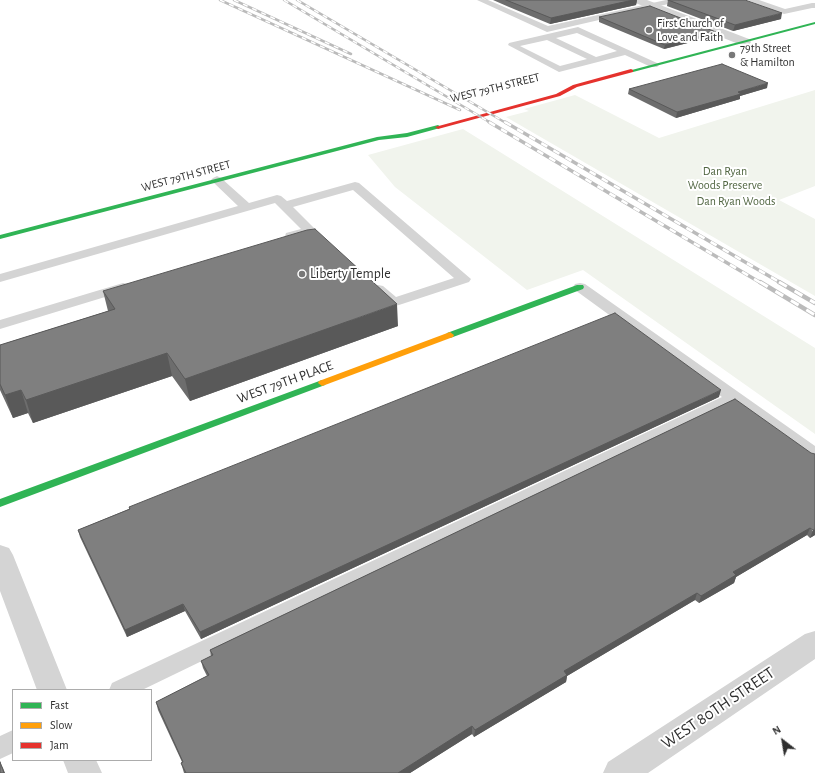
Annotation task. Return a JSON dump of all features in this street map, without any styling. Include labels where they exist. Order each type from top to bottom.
[{"type":"main road","name":"WEST 79TH STREET","points":[[549,88],[575,86],[815,23]]},
{"type":"main road","name":"WEST 79TH STREET","points":[[0,237],[378,138],[407,135],[558,95],[575,86]]},
{"type":"main road","name":"WEST 79TH STREET","points":[[378,138],[390,127]]},
{"type":"main road","name":"WEST 79TH PLACE","points":[[0,503],[580,286]]},
{"type":"street","points":[[637,0],[745,42]]},
{"type":"street","points":[[0,555],[52,689]]},
{"type":"street","name":"WEST 80TH STREET","points":[[620,773],[815,643]]},
{"type":"street","points":[[79,761],[84,773]]},
{"type":"lane","points":[[481,0],[547,29],[676,0]]},
{"type":"lane","points":[[751,0],[784,12],[814,5]]},
{"type":"lane","points":[[626,52],[559,69],[512,45],[578,30],[626,52],[654,65]]},
{"type":"lane","points":[[548,37],[596,60]]},
{"type":"lane","points":[[217,180],[246,208]]},
{"type":"lane","points":[[284,206],[355,186],[464,278],[394,302],[370,281]]},
{"type":"lane","points":[[0,278],[277,199],[322,240]]},
{"type":"lane","points":[[280,239],[310,230]]},
{"type":"lane","points":[[0,325],[136,283]]},
{"type":"lane","points":[[580,286],[815,454]]},
{"type":"lane","points":[[122,689],[735,397]]},
{"type":"lane","points":[[0,748],[12,742]]},
{"type":"green space","name":"Dan Ryan Woods","points":[[815,90],[815,186],[779,200],[815,219],[815,296],[506,117],[529,111],[524,109],[575,95],[659,138]]},
{"type":"green space","points":[[463,129],[815,348],[815,434],[583,270],[527,290],[395,187],[368,155]]},
{"type":"building","points":[[506,0],[633,0],[551,18]]},
{"type":"building","points":[[668,0],[745,0],[782,13],[735,25]]},
{"type":"building","points":[[650,6],[716,32],[665,45],[599,17]]},
{"type":"building","points":[[722,64],[768,83],[738,92],[741,94],[677,112],[629,89]]},
{"type":"building","points":[[315,229],[397,304],[185,379],[167,353],[26,400],[21,390],[5,395],[0,384],[0,345],[115,309],[103,291],[307,230]]},
{"type":"building","points":[[615,313],[721,390],[200,632],[183,604],[125,630],[78,530],[130,509],[129,507]]},
{"type":"building","points":[[735,399],[811,453],[815,454],[815,529],[813,530],[810,528],[733,572],[736,575],[701,596],[697,593],[564,671],[567,675],[475,730],[472,726],[398,773],[186,773],[181,763],[183,762],[156,702],[209,675],[201,661],[213,655],[210,650]]},
{"type":"building","points":[[0,762],[4,773],[0,773]]},
{"type":"railway","points":[[220,0],[460,110]]},
{"type":"railway","points":[[234,0],[351,54]]},
{"type":"railway","points":[[284,0],[491,123]]},
{"type":"railway","points":[[297,0],[506,123]]},
{"type":"railway","points":[[489,122],[761,283]]},
{"type":"railway","points":[[505,122],[781,283]]},
{"type":"railway","points":[[760,282],[815,315]]},
{"type":"railway","points":[[779,282],[815,303]]},
{"type":"traffic: fast","points":[[631,71],[815,23]]},
{"type":"traffic: fast","points":[[0,237],[379,138],[407,135],[438,127]]},
{"type":"traffic: fast","points":[[450,335],[580,287]]},
{"type":"traffic: fast","points":[[0,503],[322,383]]},
{"type":"traffic: slow","points":[[322,383],[450,335]]},
{"type":"traffic: jam","points":[[438,127],[558,95],[575,86],[631,71]]},
{"type":"place","name":"First Church of Love and Faith","points":[[649,30]]},
{"type":"place","name":"79th Street & Hamilton","points":[[732,55]]},
{"type":"place","name":"Liberty Temple","points":[[302,274]]},
{"type":"park label","name":"Dan Ryan Woods Preserve","points":[[725,178]]}]
